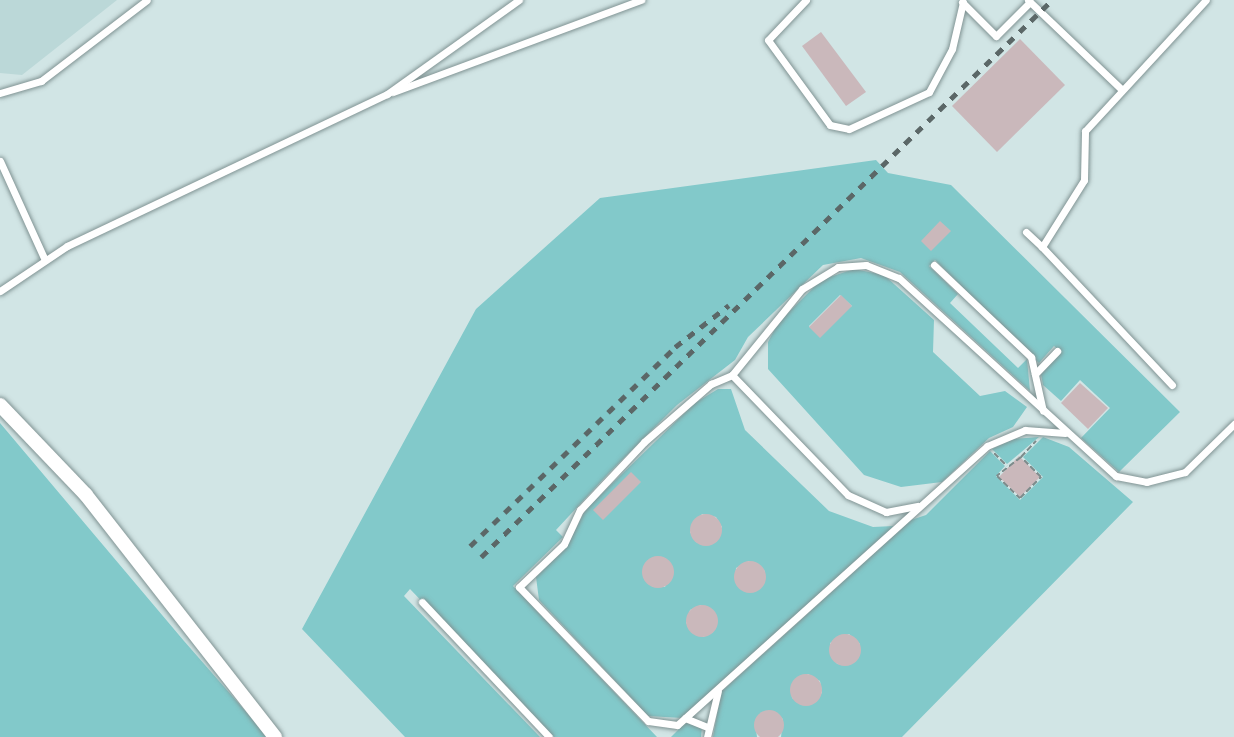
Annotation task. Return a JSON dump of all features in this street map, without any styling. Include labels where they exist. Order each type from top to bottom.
[{"type":"street","points":[[0,405],[86,495],[275,737]]},
{"type":"lane","points":[[0,93],[41,81],[147,0]]},
{"type":"lane","points":[[387,94],[519,0]]},
{"type":"lane","points":[[0,291],[45,260],[387,94],[641,0]]},
{"type":"lane","points":[[806,0],[768,40],[830,125],[849,129],[929,92],[952,49],[962,1]]},
{"type":"lane","points":[[1042,248],[1084,180],[1082,138],[1121,89],[1206,0]]},
{"type":"lane","points":[[962,1],[996,36],[1029,1],[1121,89]]},
{"type":"lane","points":[[0,161],[45,260]]},
{"type":"lane","points":[[1026,231],[1172,386]]},
{"type":"lane","points":[[1065,433],[1047,430],[1012,433],[987,446],[718,691],[677,725],[648,721],[519,587],[564,544],[580,510],[644,442],[711,384],[732,375],[817,276],[866,264],[916,291],[1065,433],[1116,476],[1146,482],[1185,472],[1234,424]]},
{"type":"lane","points":[[934,265],[1031,357],[1043,411]]},
{"type":"lane","points":[[1035,374],[1057,351]]},
{"type":"lane","points":[[732,375],[848,495],[886,512],[925,503]]},
{"type":"lane","points":[[422,602],[549,737]]},
{"type":"lane","points":[[707,737],[707,726],[718,691]]},
{"type":"lane","points":[[685,718],[707,726]]},
{"type":"path","points":[[1021,457],[1041,477],[1020,498],[997,476],[1021,457],[1047,430]]},
{"type":"path","points":[[987,446],[1007,466]]},
{"type":"shaded area","points":[[0,0],[117,0],[22,75],[0,73]]},
{"type":"shaded area","points":[[876,160],[888,173],[951,185],[1180,412],[1119,472],[1081,438],[1110,408],[1080,380],[1061,401],[1043,385],[1041,374],[1061,352],[1054,346],[1039,363],[935,260],[929,266],[958,294],[950,303],[1018,368],[1027,359],[1030,391],[900,272],[861,258],[823,265],[748,337],[735,360],[677,405],[608,474],[556,530],[563,537],[513,586],[657,737],[552,737],[410,589],[404,596],[540,737],[405,737],[302,629],[476,309],[600,198]]},
{"type":"shaded area","points":[[854,269],[884,275],[934,320],[933,352],[980,396],[1005,391],[1027,407],[1013,427],[989,438],[942,482],[901,487],[864,475],[768,369],[768,342],[778,323],[821,280]],"holes":[[[840,295],[852,306],[809,327]]]},
{"type":"shaded area","points":[[718,389],[731,389],[745,430],[829,511],[873,527],[894,526],[682,718],[648,716],[539,600],[536,577],[565,549],[586,509],[695,403]],"holes":[[[702,514],[716,517],[722,527],[710,545],[696,542],[690,532]],[[651,558],[665,558],[673,567],[665,587],[653,587],[643,577]],[[749,561],[765,571],[764,583],[754,592],[735,582],[736,568]],[[701,605],[717,619],[713,632],[703,637],[686,623],[690,610]]]},
{"type":"shaded area","points":[[0,423],[184,641],[268,737],[0,737]]},
{"type":"shaded area","points":[[1039,437],[1007,464],[992,449],[1013,439]]},
{"type":"shaded area","points":[[1043,437],[1069,447],[1133,502],[902,737],[781,737],[783,719],[768,711],[755,721],[757,737],[713,737],[721,692],[911,520],[926,515],[990,451],[1005,466],[996,476],[1020,500],[1043,477],[1023,457]],"holes":[[[849,634],[860,644],[859,656],[849,665],[837,664],[830,643]],[[808,674],[820,681],[822,693],[804,705],[792,698],[791,686]]]},
{"type":"shaded area","points":[[686,722],[702,727],[701,737],[671,737]]},
{"type":"building","points":[[821,32],[866,92],[846,106],[802,46]]},
{"type":"building","points":[[1020,39],[1065,85],[997,152],[952,106]]},
{"type":"building","points":[[940,221],[951,231],[931,251],[921,241]]},
{"type":"building","points":[[841,295],[852,306],[820,338],[809,327]]},
{"type":"building","points":[[1080,383],[1108,408],[1088,429],[1061,403]]},
{"type":"building","points":[[1019,456],[1040,477],[1020,497],[999,477]]},
{"type":"building","points":[[631,472],[641,482],[603,520],[593,510]]},
{"type":"building","points":[[706,514],[717,519],[722,530],[717,541],[706,546],[695,541],[690,530],[695,519]]},
{"type":"building","points":[[658,556],[669,561],[674,572],[669,583],[658,588],[647,583],[642,572],[647,561]]},
{"type":"building","points":[[750,561],[761,566],[766,577],[761,588],[750,593],[739,588],[734,577],[739,566]]},
{"type":"building","points":[[702,605],[713,610],[718,621],[713,632],[702,637],[691,632],[686,621],[691,610]]},
{"type":"building","points":[[845,634],[856,639],[861,650],[856,661],[845,666],[834,661],[829,650],[834,639]]},
{"type":"building","points":[[806,674],[817,679],[822,690],[817,701],[806,706],[795,701],[790,690],[795,679]]},
{"type":"building","points":[[769,710],[775,711],[783,719],[783,731],[775,739],[769,740],[763,739],[755,731],[754,725],[755,719],[763,711]]},
{"type":"railway","points":[[481,557],[1052,0]]},
{"type":"railway","points":[[470,546],[675,347],[729,305]]}]
